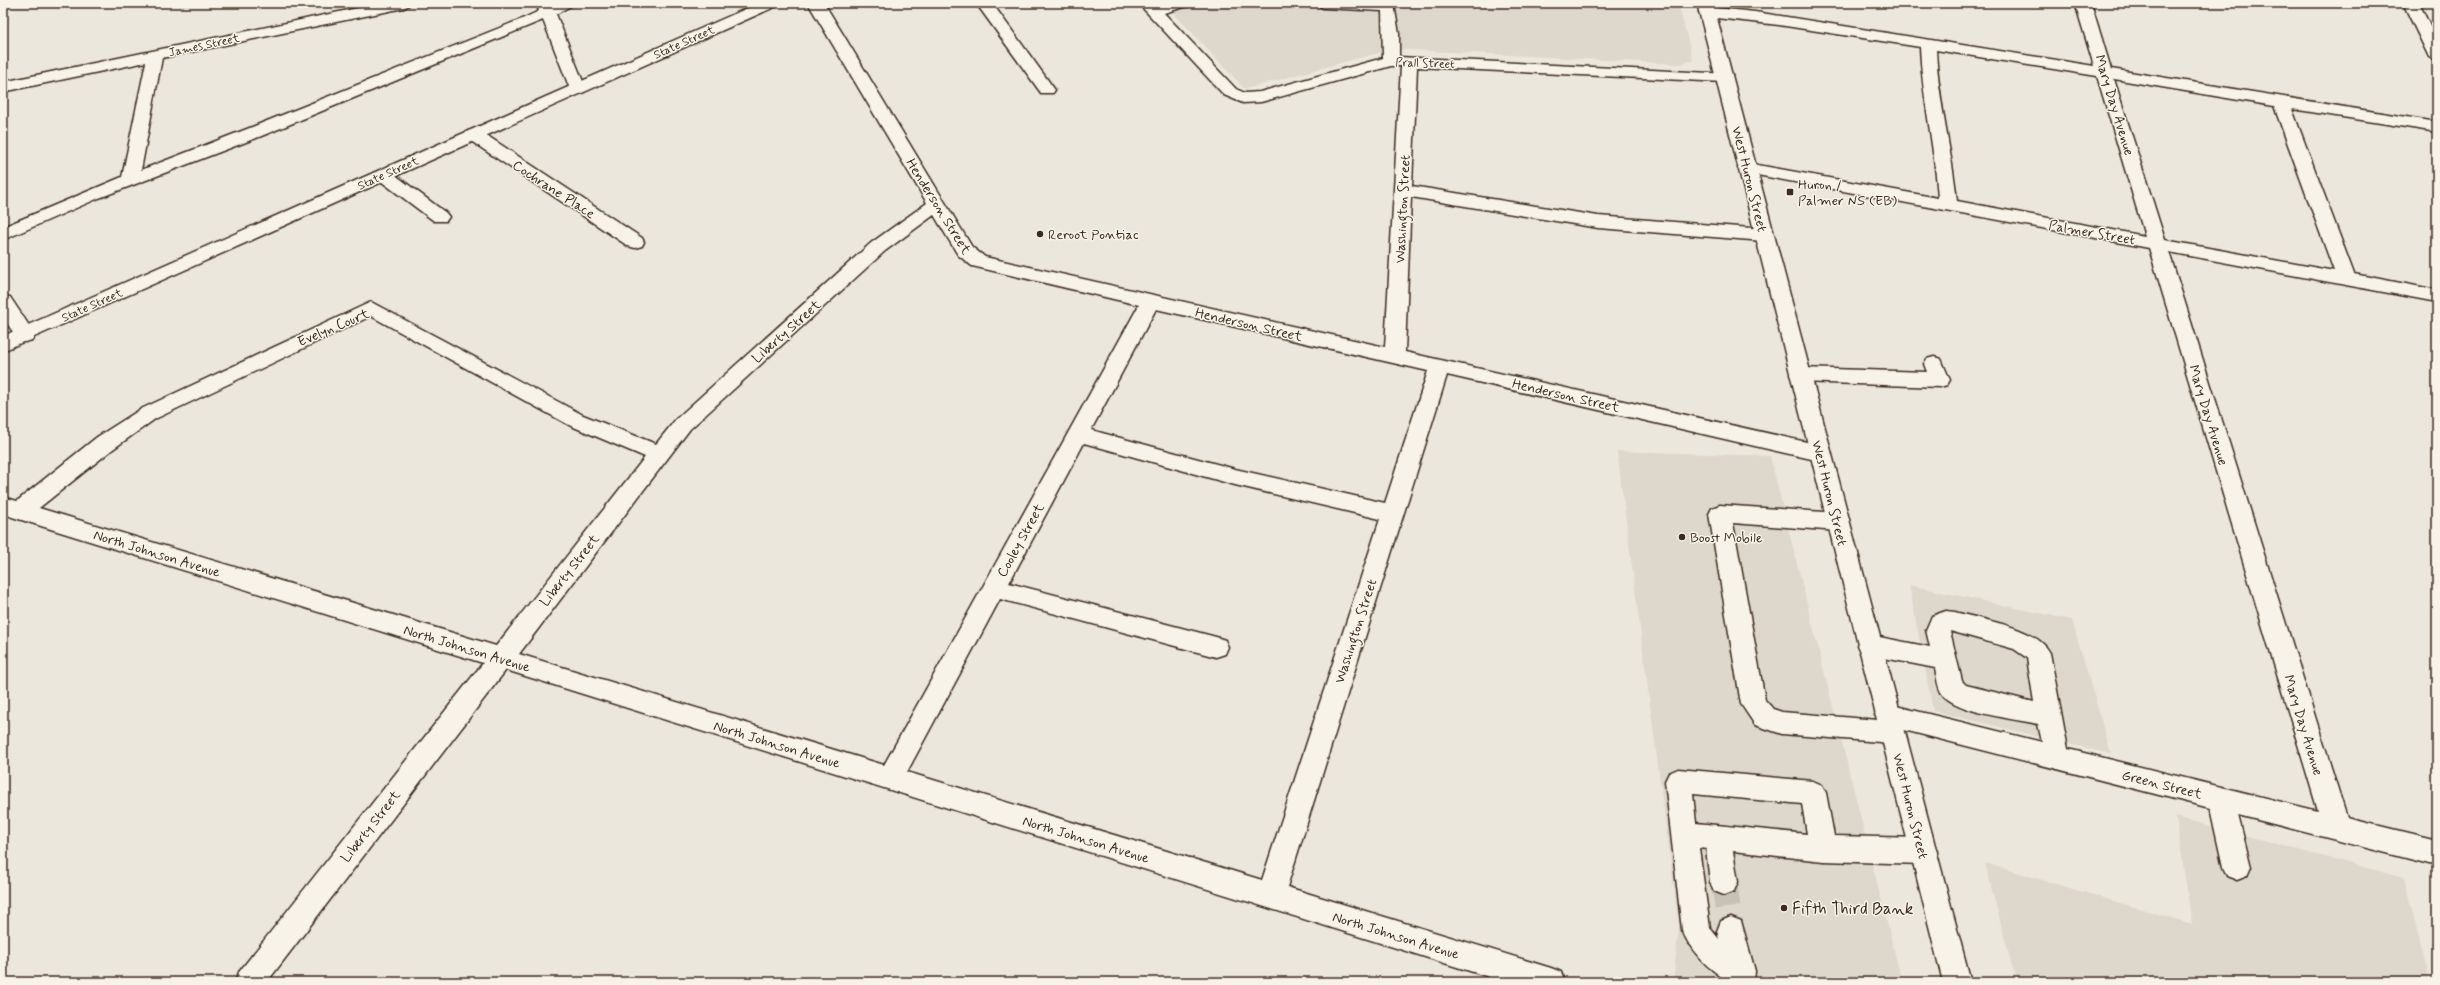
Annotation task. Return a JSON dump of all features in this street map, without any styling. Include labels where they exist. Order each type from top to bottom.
[{"type":"main road","name":"James Street","points":[[3,88],[404,3]]},
{"type":"main road","points":[[3,234],[130,180],[253,133],[546,8],[568,3]]},
{"type":"main road","name":"State Street","points":[[3,344],[772,3]]},
{"type":"main road","name":"Henderson Street","points":[[816,3],[968,254],[979,262],[1820,453]]},
{"type":"main road","points":[[984,3],[1047,90]]},
{"type":"main road","points":[[1150,7],[1182,3]]},
{"type":"main road","points":[[1323,3],[1389,7],[1390,41],[1393,48],[1390,61]]},
{"type":"main road","name":"Mary Day Avenue","points":[[2083,3],[2336,827]]},
{"type":"main road","points":[[2411,3],[2437,58]]},
{"type":"main road","name":"Prall Street","points":[[1150,7],[1230,92],[1243,98],[1261,97],[1390,61],[1724,77]]},
{"type":"main road","points":[[1706,7],[2105,72],[2282,104],[2437,127]]},
{"type":"main road","name":"West Huron Street","points":[[1706,7],[1869,645],[1957,982]]},
{"type":"main road","points":[[546,8],[578,89]]},
{"type":"main road","points":[[1928,44],[1929,72],[1944,158],[1948,205]]},
{"type":"main road","points":[[130,180],[155,55]]},
{"type":"main road","name":"Washington Street","points":[[1395,356],[1409,62]]},
{"type":"main road","points":[[2282,104],[2346,279]]},
{"type":"main road","name":"Cochrane Place","points":[[474,135],[635,242]]},
{"type":"main road","name":"Palmer Street","points":[[1747,168],[2437,296]]},
{"type":"main road","points":[[384,175],[440,218]]},
{"type":"main road","points":[[1403,190],[1598,222],[1764,235]]},
{"type":"main road","name":"Liberty Street","points":[[249,982],[659,454],[692,416],[872,253],[937,204]]},
{"type":"main road","points":[[3,302],[25,335]]},
{"type":"main road","name":"Cooley Street","points":[[890,778],[1150,302]]},
{"type":"main road","name":"Evelyn Court","points":[[12,508],[148,414],[371,308],[576,420],[659,454]]},
{"type":"main road","points":[[1800,375],[1940,380],[1934,364]]},
{"type":"main road","name":"Washington Street","points":[[1270,896],[1440,366]]},
{"type":"main road","points":[[1078,434],[1235,477],[1393,513]]},
{"type":"main road","name":"North Johnson Avenue","points":[[12,508],[1550,982]]},
{"type":"main road","name":"Green Street","points":[[1838,522],[1720,514],[1753,704],[1764,717],[1782,723],[1890,724],[2057,757],[2437,853]]},
{"type":"main road","points":[[994,588],[1216,647]]},
{"type":"main road","points":[[2049,716],[1967,697],[1957,692],[1951,686],[1938,630],[1940,623],[1946,621],[2022,641],[2032,646],[2038,653],[2057,757]]},
{"type":"main road","points":[[1869,645],[1945,660]]},
{"type":"main road","points":[[1742,977],[1701,942],[1696,930],[1678,781],[1813,793],[1823,848]]},
{"type":"main road","points":[[2221,799],[2237,867]]},
{"type":"main road","points":[[1684,834],[1823,848],[1923,851]]},
{"type":"main road","points":[[1718,838],[1724,882]]},
{"type":"main road","points":[[1731,932],[1742,977]]},
{"type":"shaded area","points":[[1164,3],[1678,3],[1693,60],[1681,64],[1393,49],[1245,89]]},
{"type":"shaded area","points":[[1617,451],[1770,456],[1902,982],[1673,982],[1679,927]]},
{"type":"shaded area","points":[[1909,585],[2072,620],[2111,754],[1933,711]]},
{"type":"shaded area","points":[[2176,817],[2404,878],[2430,982],[2016,982],[1985,863],[2192,924]]},
{"type":"tunnel","points":[[1724,882],[1731,931]]},
{"type":"place","name":"Huron / Palmer NS (EB)","points":[[1790,192]]},
{"type":"place","name":"Reroot Pontiac","points":[[1040,234]]},
{"type":"place","name":"Boost Mobile","points":[[1682,537]]},
{"type":"place","name":"Fifth Third Bank","points":[[1784,908]]}]
